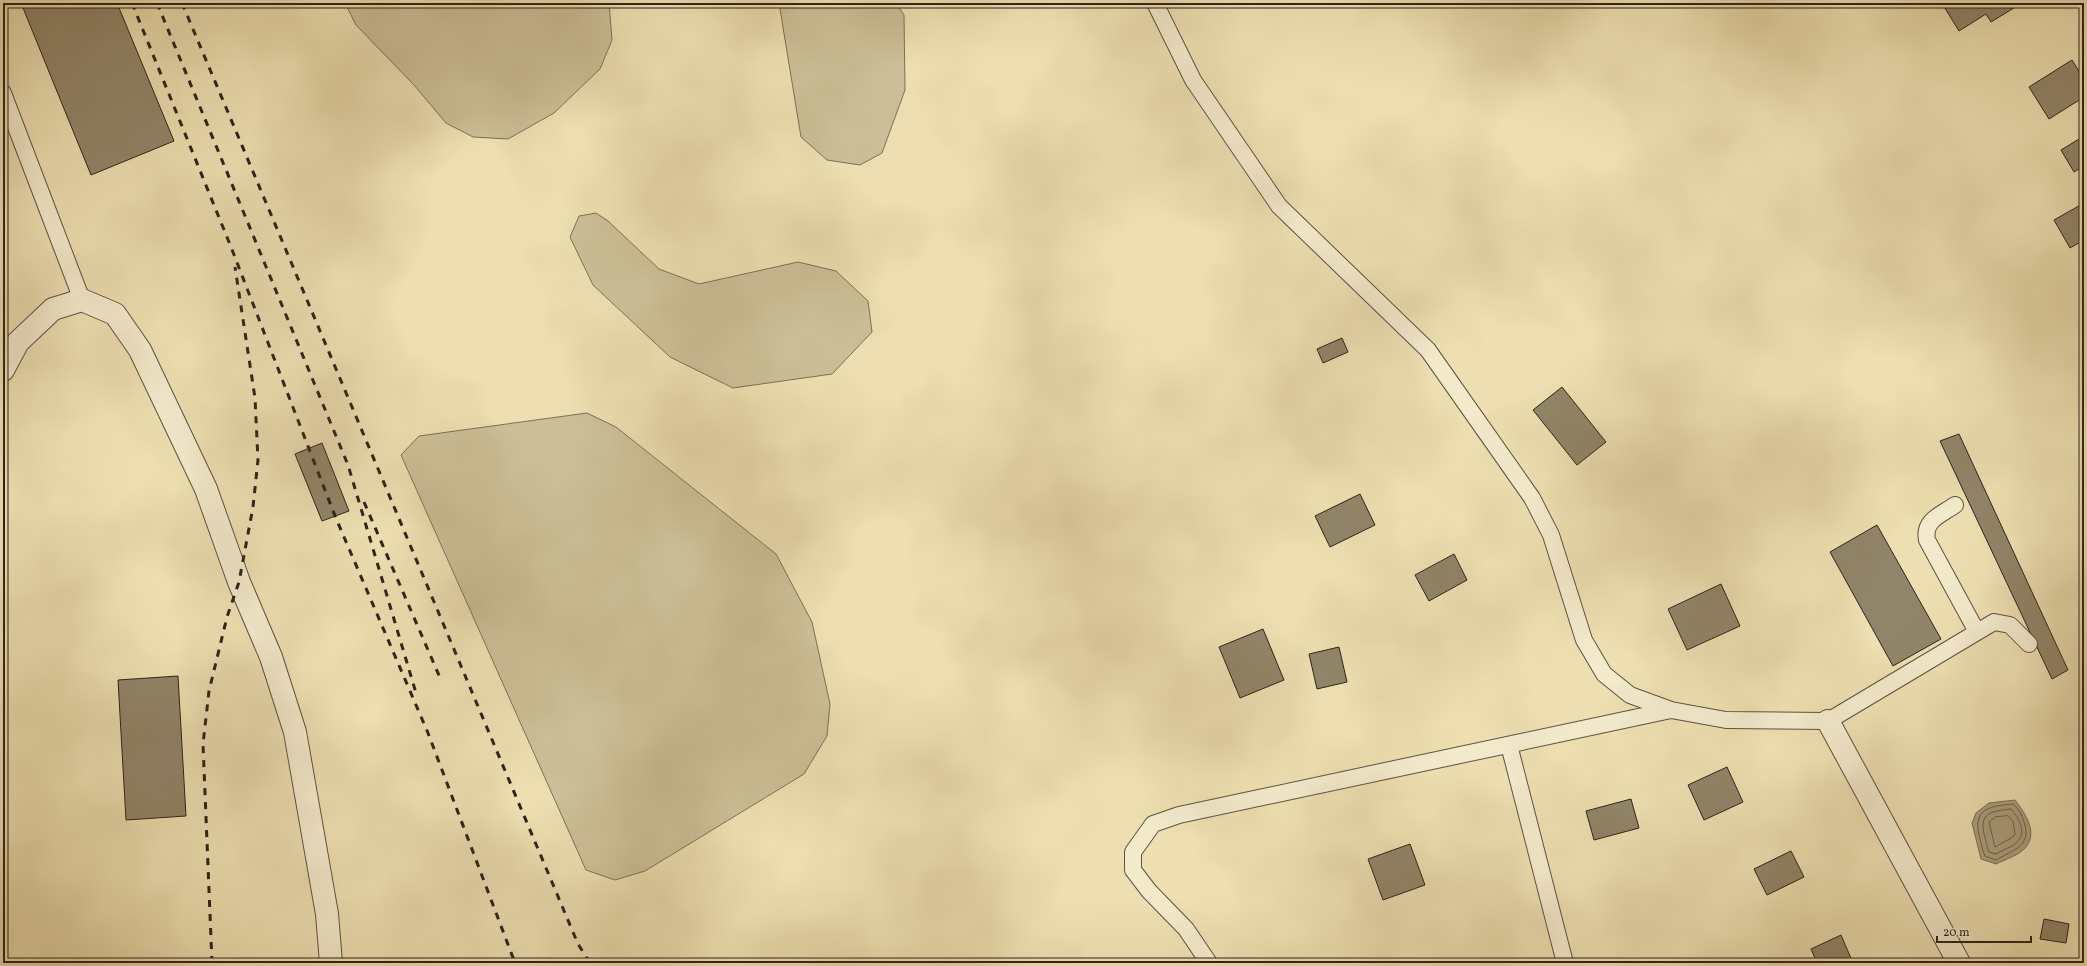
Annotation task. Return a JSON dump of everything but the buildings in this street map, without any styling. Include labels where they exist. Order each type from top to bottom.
[{"type":"street","points":[[3,370],[18,342],[53,309],[82,300],[115,314],[140,350],[206,489],[239,582],[271,657],[295,732],[327,914],[331,963]]},
{"type":"street","points":[[1828,721],[1959,963]]},
{"type":"lane","points":[[1155,3],[1193,80],[1279,206],[1428,350],[1532,498],[1550,536],[1584,640],[1604,674],[1630,695],[1670,710],[1726,720],[1828,721],[1994,622],[2010,625],[2029,644]]},
{"type":"lane","points":[[3,93],[82,300]]},
{"type":"lane","points":[[1955,505],[1928,522],[1925,531],[1926,536],[1977,632]]},
{"type":"lane","points":[[1209,963],[1186,928],[1148,891],[1133,870],[1133,852],[1153,824],[1179,814],[1670,710]]},
{"type":"lane","points":[[1510,744],[1565,963]]},
{"type":"shaded area","points":[[345,3],[609,3],[612,40],[600,69],[554,113],[508,139],[473,137],[446,123],[414,85],[356,25]]},
{"type":"shaded area","points":[[779,3],[896,3],[904,15],[905,90],[882,153],[860,165],[827,160],[801,137]]},
{"type":"shaded area","points":[[596,213],[608,221],[659,269],[699,284],[798,262],[836,271],[868,301],[872,332],[832,374],[733,388],[670,357],[593,285],[570,237],[579,216]]},
{"type":"shaded area","points":[[587,413],[616,427],[776,554],[812,622],[830,704],[827,736],[804,774],[645,871],[615,880],[586,870],[401,455],[419,436]]},
{"type":"water","points":[[2015,800],[2029,823],[2031,835],[2026,847],[2012,857],[1996,864],[1981,859],[1972,823],[1976,813],[1989,803]]},
{"type":"railway","points":[[132,3],[231,247],[335,516],[428,733],[515,963]]},
{"type":"railway","points":[[157,3],[348,465],[416,693]]},
{"type":"railway","points":[[182,3],[578,944],[590,963]]},
{"type":"railway","points":[[212,963],[203,744],[209,691],[227,617],[239,582],[253,507],[258,460],[255,398],[235,267]]},
{"type":"railway","points":[[364,502],[441,680]]}]
